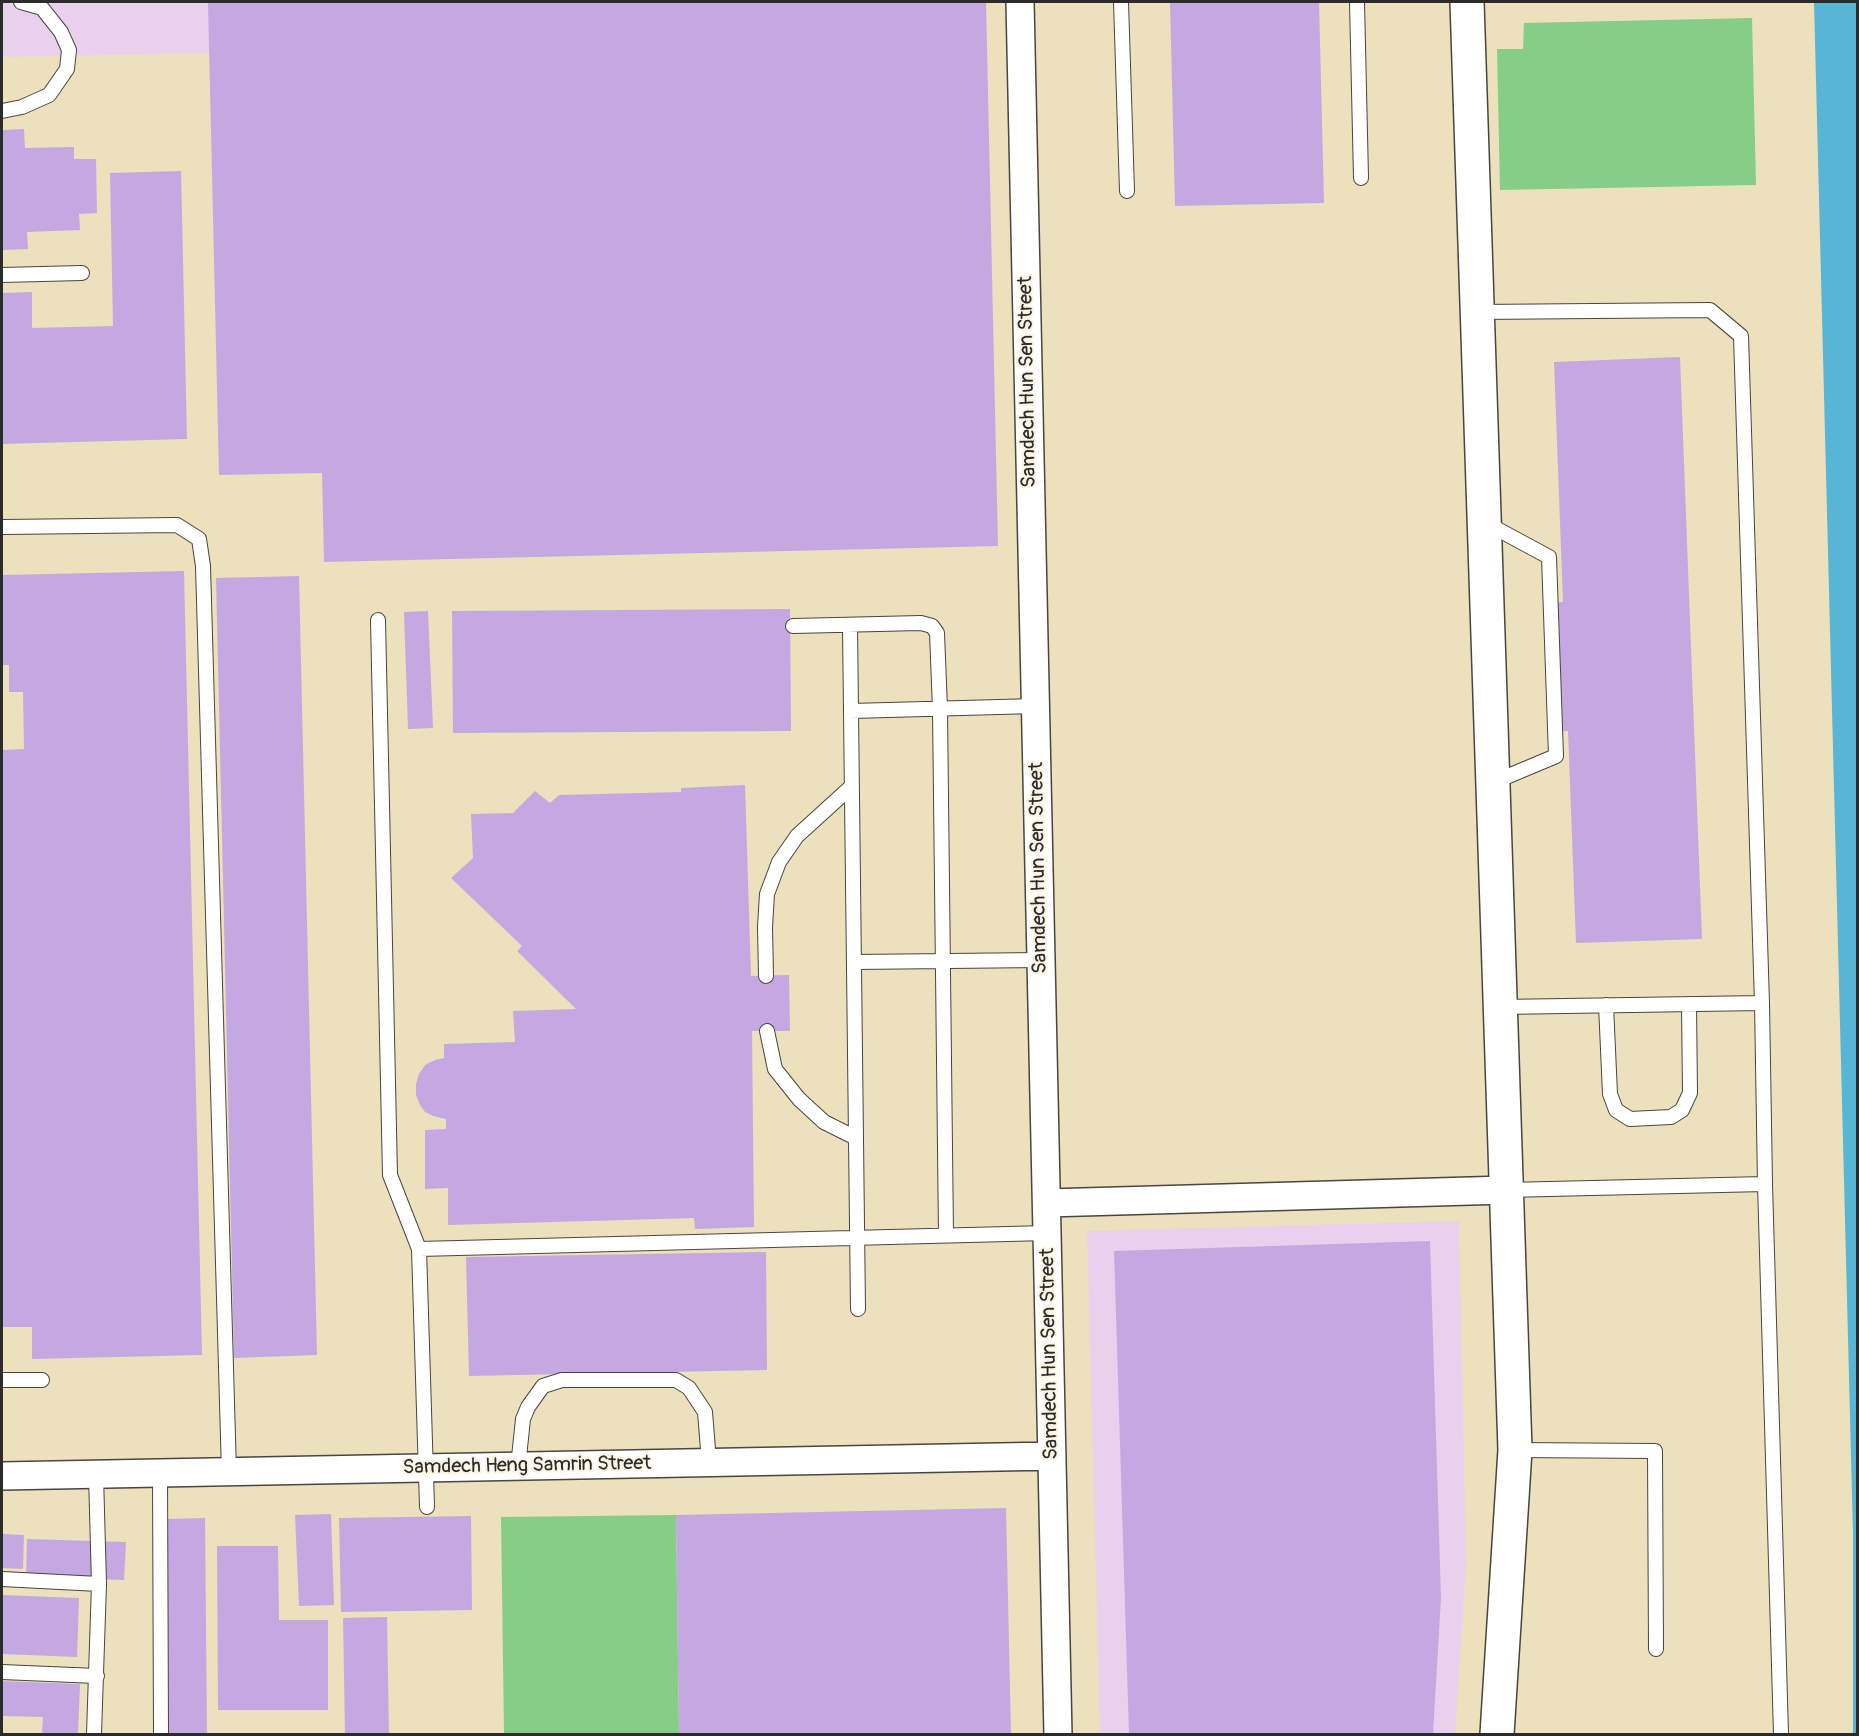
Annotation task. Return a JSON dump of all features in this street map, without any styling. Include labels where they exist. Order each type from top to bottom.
[{"type":"street","name":"Samdech Hun Sen Street","points":[[1020,2],[1058,1734]]},
{"type":"street","points":[[1467,2],[1515,1450],[1497,1734]]},
{"type":"street","points":[[1047,1203],[1506,1190]]},
{"type":"street","name":"Samdech Heng Samrin Street","points":[[2,1476],[1052,1456]]},
{"type":"lane","points":[[2,111],[22,107],[49,95],[67,69],[69,50],[61,32],[42,8],[21,2]]},
{"type":"lane","points":[[1121,2],[1126,191]]},
{"type":"lane","points":[[1357,2],[1361,178]]},
{"type":"lane","points":[[2,275],[82,273]]},
{"type":"lane","points":[[1478,312],[1710,310],[1741,336],[1762,1003],[1781,1734]]},
{"type":"lane","points":[[1485,522],[1549,557],[1556,756],[1492,782]]},
{"type":"lane","points":[[2,527],[177,525],[198,539],[203,578],[229,1472]]},
{"type":"lane","points":[[378,620],[390,1175],[419,1249],[427,1507]]},
{"type":"lane","points":[[793,626],[921,623],[932,626],[937,633],[940,709],[946,1235]]},
{"type":"lane","points":[[850,626],[858,1309]]},
{"type":"lane","points":[[851,711],[1036,706]]},
{"type":"lane","points":[[766,976],[767,894],[779,862],[797,836],[852,786]]},
{"type":"lane","points":[[854,962],[1041,960]]},
{"type":"lane","points":[[1500,1007],[1762,1003]]},
{"type":"lane","points":[[1606,1005],[1610,1094],[1616,1110],[1630,1119],[1671,1118],[1682,1110],[1690,1093],[1689,1004]]},
{"type":"lane","points":[[767,1031],[775,1069],[799,1099],[824,1122],[856,1138]]},
{"type":"lane","points":[[1506,1190],[1765,1184]]},
{"type":"lane","points":[[419,1249],[1047,1233]]},
{"type":"lane","points":[[2,1380],[42,1380]]},
{"type":"lane","points":[[518,1467],[523,1419],[528,1407],[543,1386],[562,1380],[676,1380],[689,1388],[705,1412],[709,1462]]},
{"type":"lane","points":[[1515,1450],[1655,1451],[1656,1649]]},
{"type":"lane","points":[[160,1474],[161,1734]]},
{"type":"lane","points":[[94,1734],[99,1584],[96,1475]]},
{"type":"lane","points":[[2,1579],[99,1584]]},
{"type":"lane","points":[[2,1672],[97,1676]]},
{"type":"shaded area","points":[[2,2],[830,2],[831,41],[2,57]]},
{"type":"shaded area","points":[[1459,1221],[1466,1563],[1455,1734],[1100,1734],[1087,1231]]},
{"type":"green space","points":[[1752,18],[1756,185],[1500,190],[1497,49],[1523,49],[1524,23]]},
{"type":"green space","points":[[676,1515],[679,1734],[504,1734],[501,1517]]},
{"type":"water","points":[[1814,2],[1858,2],[1857,1734],[1853,1734],[1853,1534]]},
{"type":"building","points":[[208,2],[986,2],[998,546],[324,562],[322,473],[219,475]]},
{"type":"building","points":[[1170,2],[1319,2],[1324,203],[1175,206]]},
{"type":"building","points":[[24,129],[25,148],[74,147],[74,159],[96,159],[97,213],[79,214],[80,230],[27,232],[28,249],[2,250],[2,130]]},
{"type":"building","points":[[181,171],[187,439],[2,444],[2,293],[32,292],[32,328],[113,326],[110,173]]},
{"type":"building","points":[[1680,357],[1702,939],[1576,943],[1568,731],[1551,732],[1546,603],[1563,602],[1554,362]]},
{"type":"building","points":[[184,571],[202,1355],[32,1359],[32,1327],[2,1327],[2,750],[24,749],[23,692],[9,692],[9,665],[2,665],[2,575]]},
{"type":"building","points":[[299,576],[317,1355],[234,1358],[216,578]]},
{"type":"building","points":[[790,609],[791,731],[453,733],[452,611]]},
{"type":"building","points":[[428,611],[433,728],[408,729],[404,612]]},
{"type":"building","points":[[745,785],[751,976],[789,975],[790,1031],[752,1031],[754,1227],[695,1229],[694,1218],[448,1225],[448,1188],[425,1189],[425,1130],[446,1129],[446,1119],[425,1112],[420,1105],[416,1095],[419,1074],[425,1065],[444,1058],[444,1044],[515,1042],[513,1011],[576,1009],[517,951],[522,946],[451,878],[473,858],[471,814],[513,813],[535,791],[550,803],[559,795],[681,792],[681,788]]},
{"type":"building","points":[[1430,1241],[1441,1598],[1433,1734],[1129,1734],[1114,1251]]},
{"type":"building","points":[[766,1252],[767,1370],[469,1376],[466,1257]]},
{"type":"building","points":[[1006,1508],[1011,1734],[679,1734],[676,1515]]},
{"type":"building","points":[[331,1514],[334,1605],[299,1606],[295,1515]]},
{"type":"building","points":[[471,1516],[472,1610],[341,1612],[339,1518]]},
{"type":"building","points":[[205,1518],[207,1734],[169,1734],[166,1519]]},
{"type":"building","points":[[2,1534],[24,1535],[23,1569],[2,1568]]},
{"type":"building","points":[[27,1539],[126,1542],[124,1580],[26,1577]]},
{"type":"building","points":[[217,1546],[278,1546],[279,1620],[328,1620],[328,1710],[218,1710]]},
{"type":"building","points":[[2,1595],[79,1598],[77,1657],[2,1654]]},
{"type":"building","points":[[387,1617],[389,1734],[345,1734],[343,1618]]},
{"type":"building","points":[[2,1681],[80,1684],[78,1734],[42,1734],[43,1717],[2,1716]]}]
